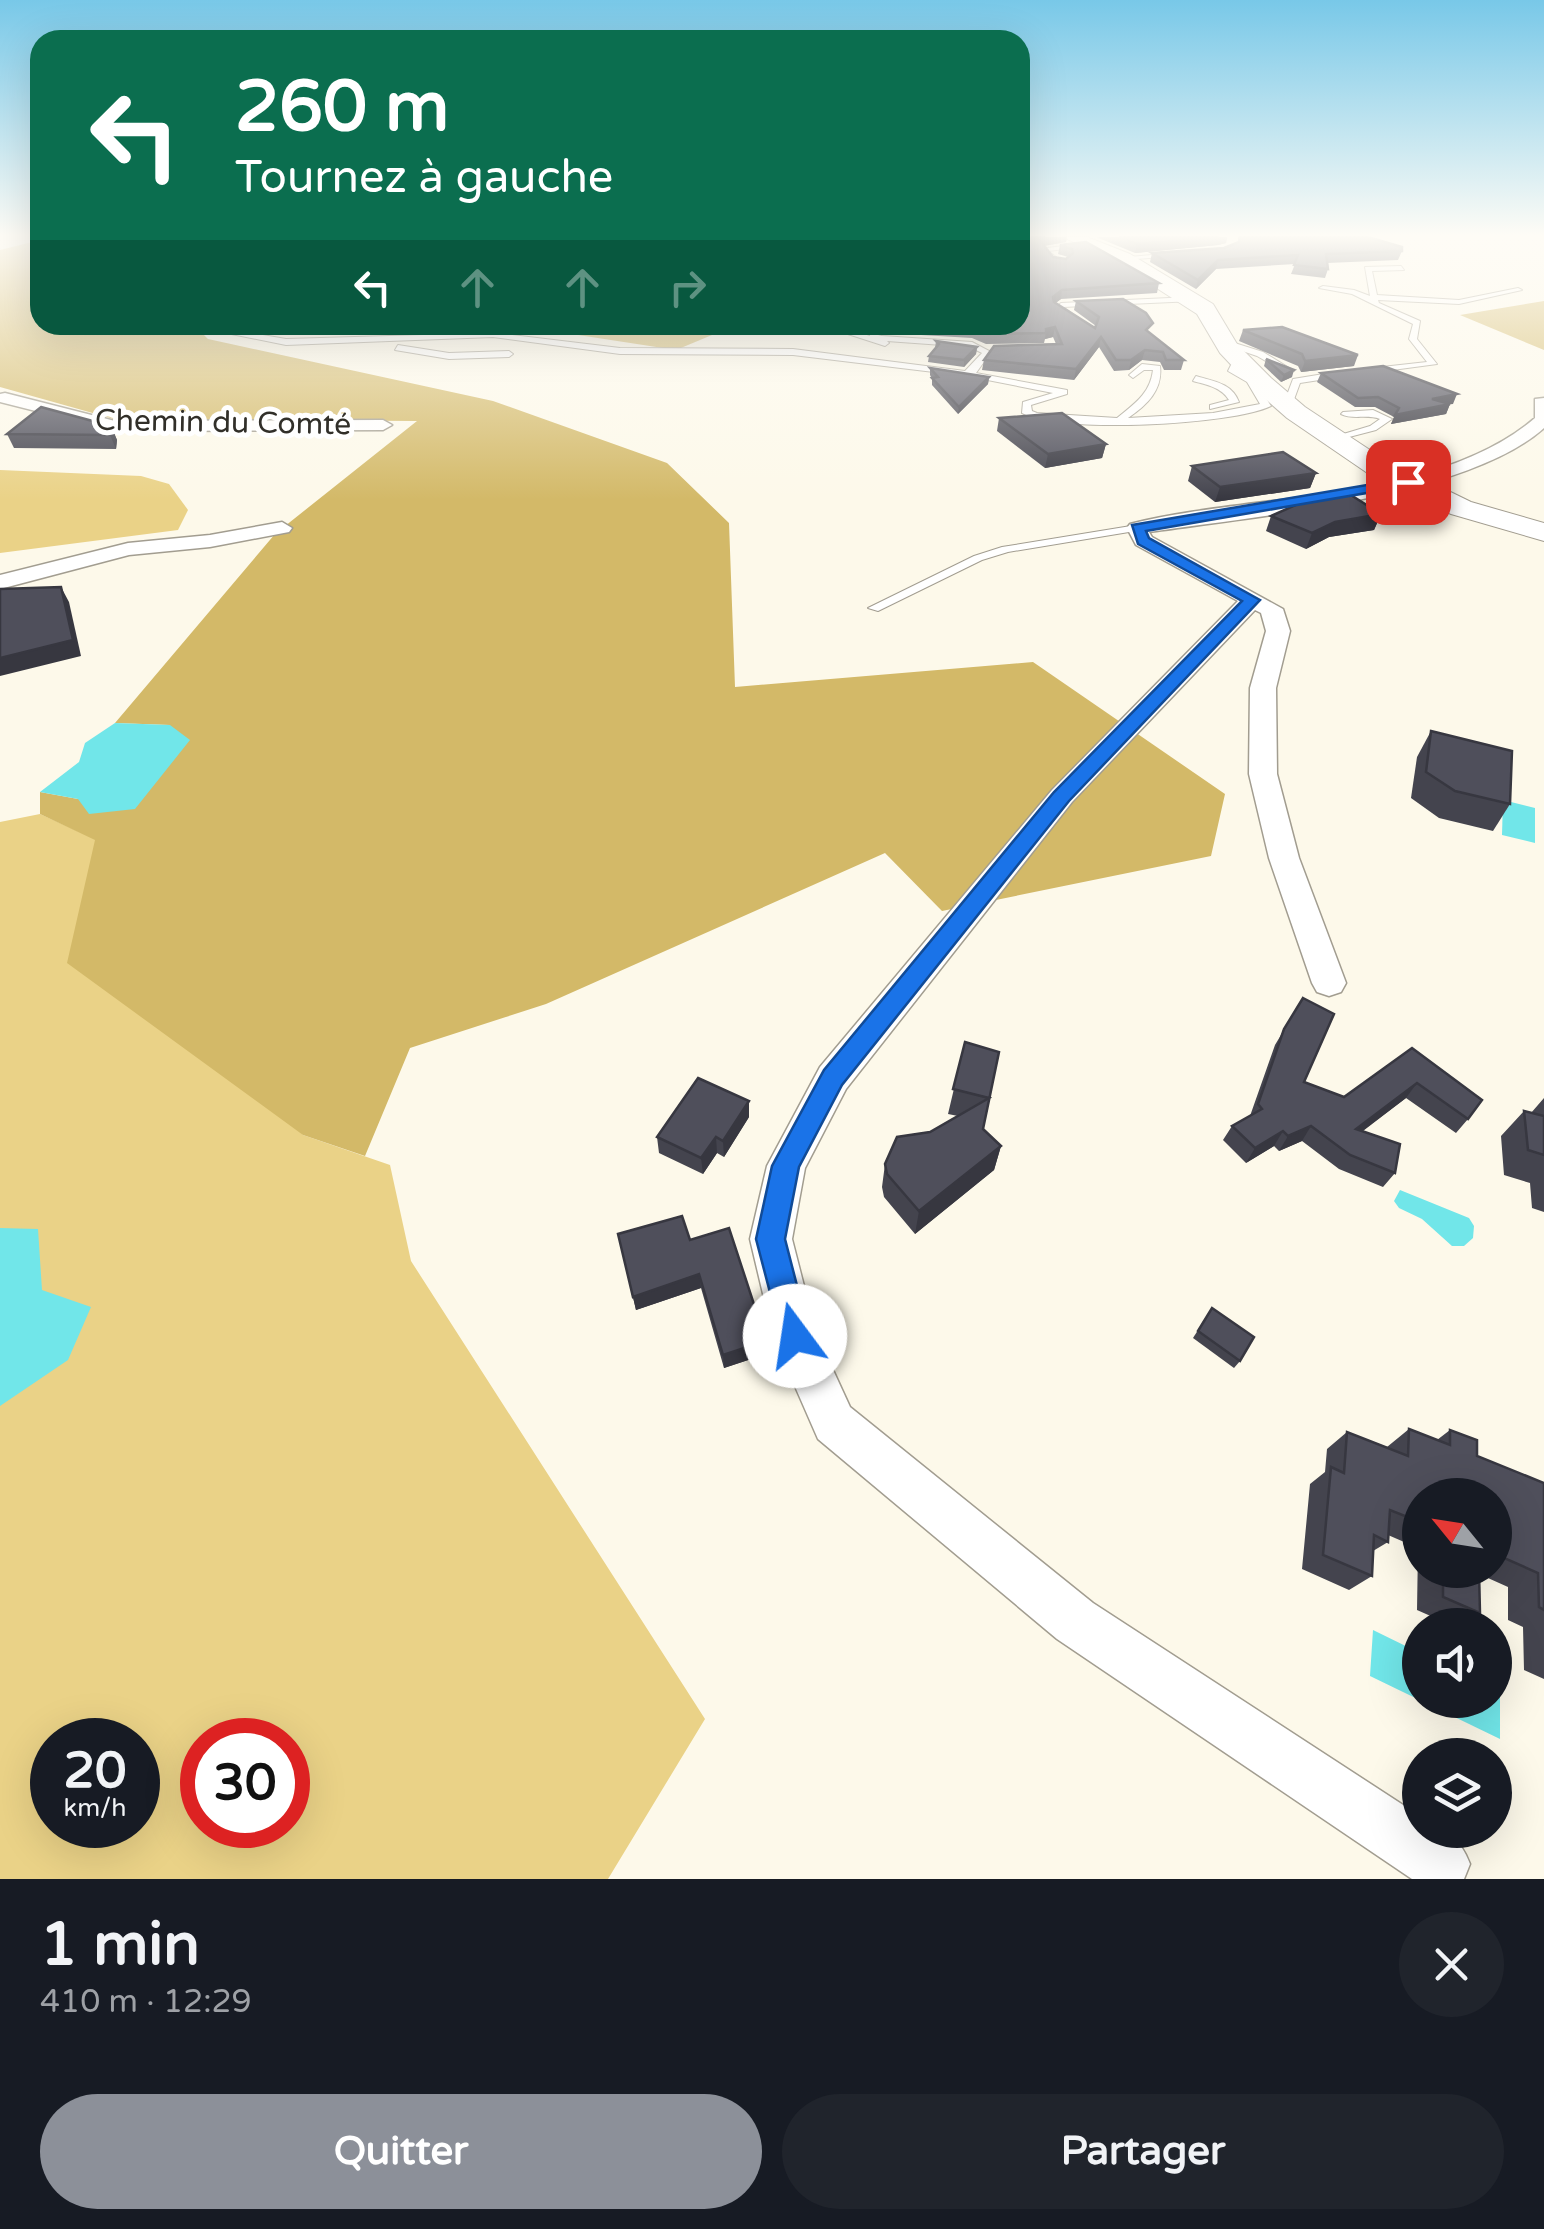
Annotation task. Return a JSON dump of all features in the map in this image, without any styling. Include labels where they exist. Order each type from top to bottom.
[{"type":"street","points":[[1216,325],[1222,341],[1244,365],[1354,456],[1510,523],[1544,532]]},
{"type":"street","name":"Chemin du Comté","points":[[2,398],[115,426],[383,425]]},
{"type":"street","points":[[1329,983],[1284,858],[1263,774],[1263,688],[1278,631],[1271,608],[1143,541],[1137,528],[1408,482],[1508,448],[1534,434],[1544,419],[1544,403]]},
{"type":"street","points":[[0,582],[128,549],[210,542],[282,528]]},
{"type":"street","points":[[1252,600],[1062,796],[833,1078],[786,1166],[771,1239],[795,1336],[834,1423],[1074,1621],[1441,1864]]},
{"type":"lane","points":[[1289,403],[1296,381],[1302,378],[1432,364],[1412,339],[1417,325]]},
{"type":"lane","points":[[247,335],[286,342],[493,335],[620,351],[793,352],[968,374],[1064,392],[1026,404],[1026,413],[1120,419],[1241,413],[1266,406],[1250,380],[1232,372],[1234,367],[1244,365]]},
{"type":"lane","points":[[859,335],[918,352],[906,365]]},
{"type":"lane","points":[[874,335],[972,345],[986,350],[1003,348]]},
{"type":"lane","points":[[1222,341],[1294,372]]},
{"type":"lane","points":[[358,342],[450,356],[509,354]]},
{"type":"lane","points":[[968,374],[986,350]]},
{"type":"lane","points":[[1120,419],[1152,389],[1157,368],[1142,366],[1134,375]]},
{"type":"lane","points":[[1138,406],[1180,408],[1234,402],[1224,388],[1196,379]]},
{"type":"lane","points":[[1333,440],[1387,419],[1374,412],[1346,414]]},
{"type":"lane","points":[[874,608],[1006,548],[1137,528]]},
{"type":"shaded area","points":[[0,325],[30,325],[30,335],[204,335],[208,339],[493,401],[667,463],[729,523],[735,687],[1033,662],[1225,794],[1211,856],[942,911],[885,853],[546,1004],[410,1048],[365,1156],[303,1135],[67,963],[95,840],[40,814],[40,792],[78,799],[170,725],[115,723],[275,534],[417,421],[114,419],[0,387]]},
{"type":"shaded area","points":[[1483,325],[1544,325],[1544,350]]},
{"type":"shaded area","points":[[578,335],[712,335],[676,350]]},
{"type":"shaded area","points":[[0,470],[141,476],[169,484],[188,510],[178,530],[0,553]]},
{"type":"shaded area","points":[[40,814],[95,839],[303,1135],[390,1165],[411,1261],[705,1719],[608,1879],[0,1879],[0,822]]},
{"type":"water","points":[[115,723],[170,725],[190,740],[135,809],[89,814],[78,799],[40,792],[79,762],[85,743]]},
{"type":"water","points":[[1503,800],[1535,808],[1535,843],[1502,835]]},
{"type":"water","points":[[1400,1190],[1469,1218],[1474,1226],[1473,1238],[1464,1246],[1452,1246],[1422,1219],[1399,1208],[1394,1201]]},
{"type":"water","points":[[0,1228],[38,1229],[42,1290],[91,1307],[68,1360],[0,1406]]},
{"type":"water","points":[[1373,1630],[1402,1644],[1402,1692],[1370,1676]]},
{"type":"water","points":[[1457,1718],[1500,1718],[1498,1738]]},
{"type":"building","points":[[1030,325],[1090,325],[1095,328],[1096,325],[1151,325],[1146,330],[1184,360],[1166,360],[1163,352],[1145,350],[1131,360],[1116,360],[1101,337],[1076,369],[984,360],[994,346],[1062,344],[1055,327],[1046,329],[1046,333],[1030,333]]},
{"type":"building","points":[[1282,327],[1358,355],[1305,361],[1302,354],[1243,330]]},
{"type":"building","points":[[936,341],[977,347],[964,360],[929,356],[939,344]]},
{"type":"building","points":[[1266,359],[1294,370],[1284,375]]},
{"type":"building","points":[[1383,366],[1457,394],[1432,399],[1450,404],[1395,415],[1399,408],[1378,397],[1358,398],[1321,373]]},
{"type":"building","points":[[930,368],[989,377],[959,407],[932,378],[938,377]]},
{"type":"building","points":[[41,407],[111,426],[110,435],[7,434]]},
{"type":"building","points":[[1062,413],[1106,444],[1048,454],[999,418]]},
{"type":"building","points":[[1283,452],[1316,473],[1220,487],[1192,466]]},
{"type":"building","points":[[1346,492],[1381,514],[1335,522],[1312,533],[1271,516],[1309,499]]},
{"type":"building","points":[[61,587],[73,640],[0,658],[0,589]]},
{"type":"building","points":[[1431,731],[1512,751],[1510,804],[1455,791],[1426,772]]},
{"type":"building","points":[[1303,998],[1334,1014],[1304,1082],[1344,1097],[1412,1048],[1482,1100],[1468,1119],[1417,1083],[1356,1129],[1400,1144],[1395,1173],[1350,1155],[1311,1126],[1288,1136],[1283,1131],[1255,1148],[1232,1126],[1262,1109],[1258,1104],[1284,1029]]},
{"type":"building","points":[[965,1042],[999,1052],[983,1129],[1001,1146],[919,1211],[887,1174],[885,1164],[897,1137],[930,1132],[989,1098],[953,1089]]},
{"type":"building","points":[[698,1078],[749,1101],[723,1141],[716,1137],[701,1158],[657,1137]]},
{"type":"building","points":[[1524,1111],[1544,1116],[1544,1155],[1528,1150]]},
{"type":"building","points":[[682,1216],[690,1240],[729,1228],[766,1341],[723,1355],[699,1274],[633,1297],[618,1234]]},
{"type":"building","points":[[1212,1308],[1254,1337],[1240,1361],[1198,1331]]},
{"type":"building","points":[[1409,1429],[1450,1445],[1450,1430],[1477,1440],[1477,1456],[1544,1483],[1544,1610],[1539,1607],[1538,1573],[1512,1562],[1512,1478],[1402,1478],[1402,1515],[1390,1510],[1388,1542],[1374,1535],[1372,1576],[1323,1555],[1331,1467],[1344,1473],[1347,1432],[1408,1456]]},
{"type":"building","points":[[1443,1588],[1479,1588],[1480,1608],[1468,1608],[1443,1597]]},
{"type":"route","points":[[795,1336],[771,1239],[786,1166],[833,1078],[1062,796],[1252,600],[1143,541],[1137,528],[1408,482]]}]
